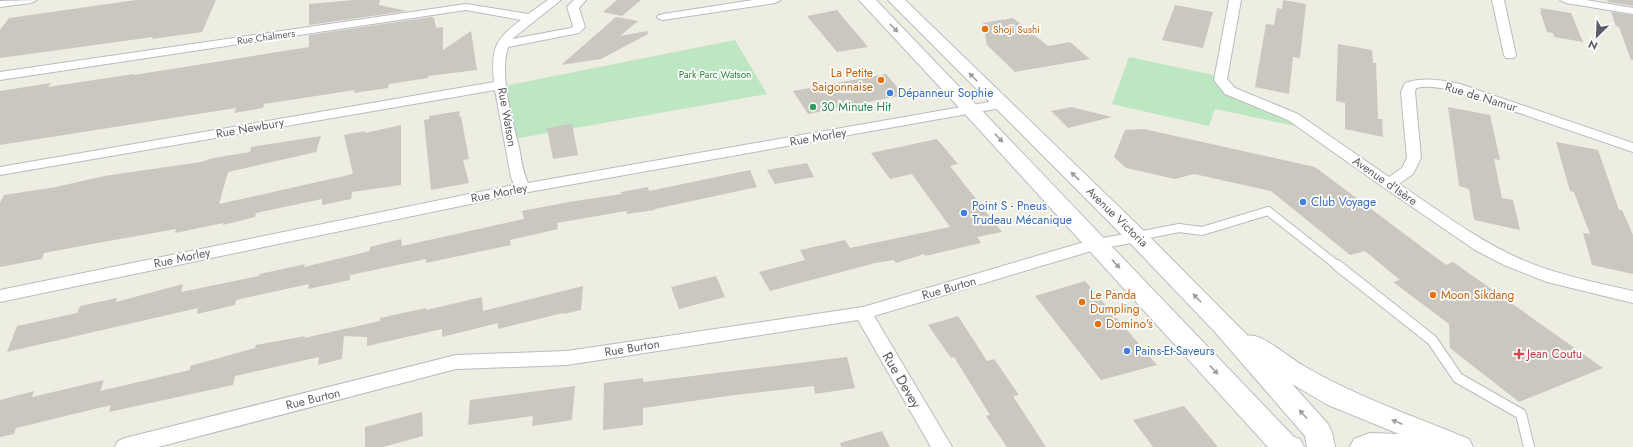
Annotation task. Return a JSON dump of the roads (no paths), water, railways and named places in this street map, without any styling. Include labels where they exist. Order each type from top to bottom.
[{"type":"main road","points":[[867,0],[972,110],[1284,445],[1290,447]]},
{"type":"main road","name":"Avenue Victoria","points":[[896,0],[1137,237],[1224,326],[1318,432],[1321,447]]},
{"type":"main road","points":[[1224,326],[1292,372],[1338,397],[1459,447]]},
{"type":"main road","points":[[1364,447],[1370,445],[1423,447]]},
{"type":"street","points":[[0,4],[31,0]]},
{"type":"street","points":[[502,44],[506,38],[555,0]]},
{"type":"street","points":[[502,44],[575,31],[579,27],[573,7],[580,0]]},
{"type":"street","points":[[663,17],[775,0]]},
{"type":"street","name":"Avenue d'Isère","points":[[1235,0],[1220,80],[1230,91],[1293,117],[1388,184],[1480,246],[1510,261],[1553,278],[1633,297]]},
{"type":"street","points":[[1498,0],[1510,55]]},
{"type":"street","points":[[1566,0],[1633,11]]},
{"type":"street","name":"Rue Chalmers","points":[[0,76],[466,7],[532,18]]},
{"type":"street","name":"Rue Watson","points":[[502,44],[499,66],[500,85],[518,177],[523,188]]},
{"type":"street","name":"Rue de Namur","points":[[1388,184],[1405,175],[1411,168],[1414,158],[1408,92],[1410,86],[1418,83],[1433,83],[1455,87],[1633,148]]},
{"type":"street","name":"Rue Newbury","points":[[0,171],[500,85]]},
{"type":"street","name":"Rue Morley","points":[[0,296],[523,188],[1001,104]]},
{"type":"street","name":"Rue Burton","points":[[125,447],[456,362],[567,358],[863,313],[1097,244],[1137,237]]},
{"type":"street","name":"Rue Devey","points":[[863,313],[942,447]]},
{"type":"lane","points":[[1137,237],[1179,228],[1202,231],[1268,211],[1432,340],[1458,378],[1521,414],[1529,447]]},
{"type":"place","name":"Shoji Sushi","points":[[985,29]]},
{"type":"place","name":"La Petite Saigonnaise","points":[[881,80]]},
{"type":"place","name":"Dépanneur Sophie","points":[[890,93]]},
{"type":"place","name":"30 Minute Hit","points":[[813,107]]},
{"type":"place","name":"Club Voyage","points":[[1303,202]]},
{"type":"place","name":"Point S - Pneus Trudeau Mécanique","points":[[964,213]]},
{"type":"place","name":"Moon Sikdang","points":[[1433,295]]},
{"type":"place","name":"Le Panda Dumpling","points":[[1082,302]]},
{"type":"place","name":"Domino's","points":[[1098,324]]},
{"type":"place","name":"Pains-Et-Saveurs","points":[[1127,351]]},
{"type":"place","name":"Jean Coutu","points":[[1519,354]]},
{"type":"park label","name":"Park Parc Watson","points":[[715,74]]}]
